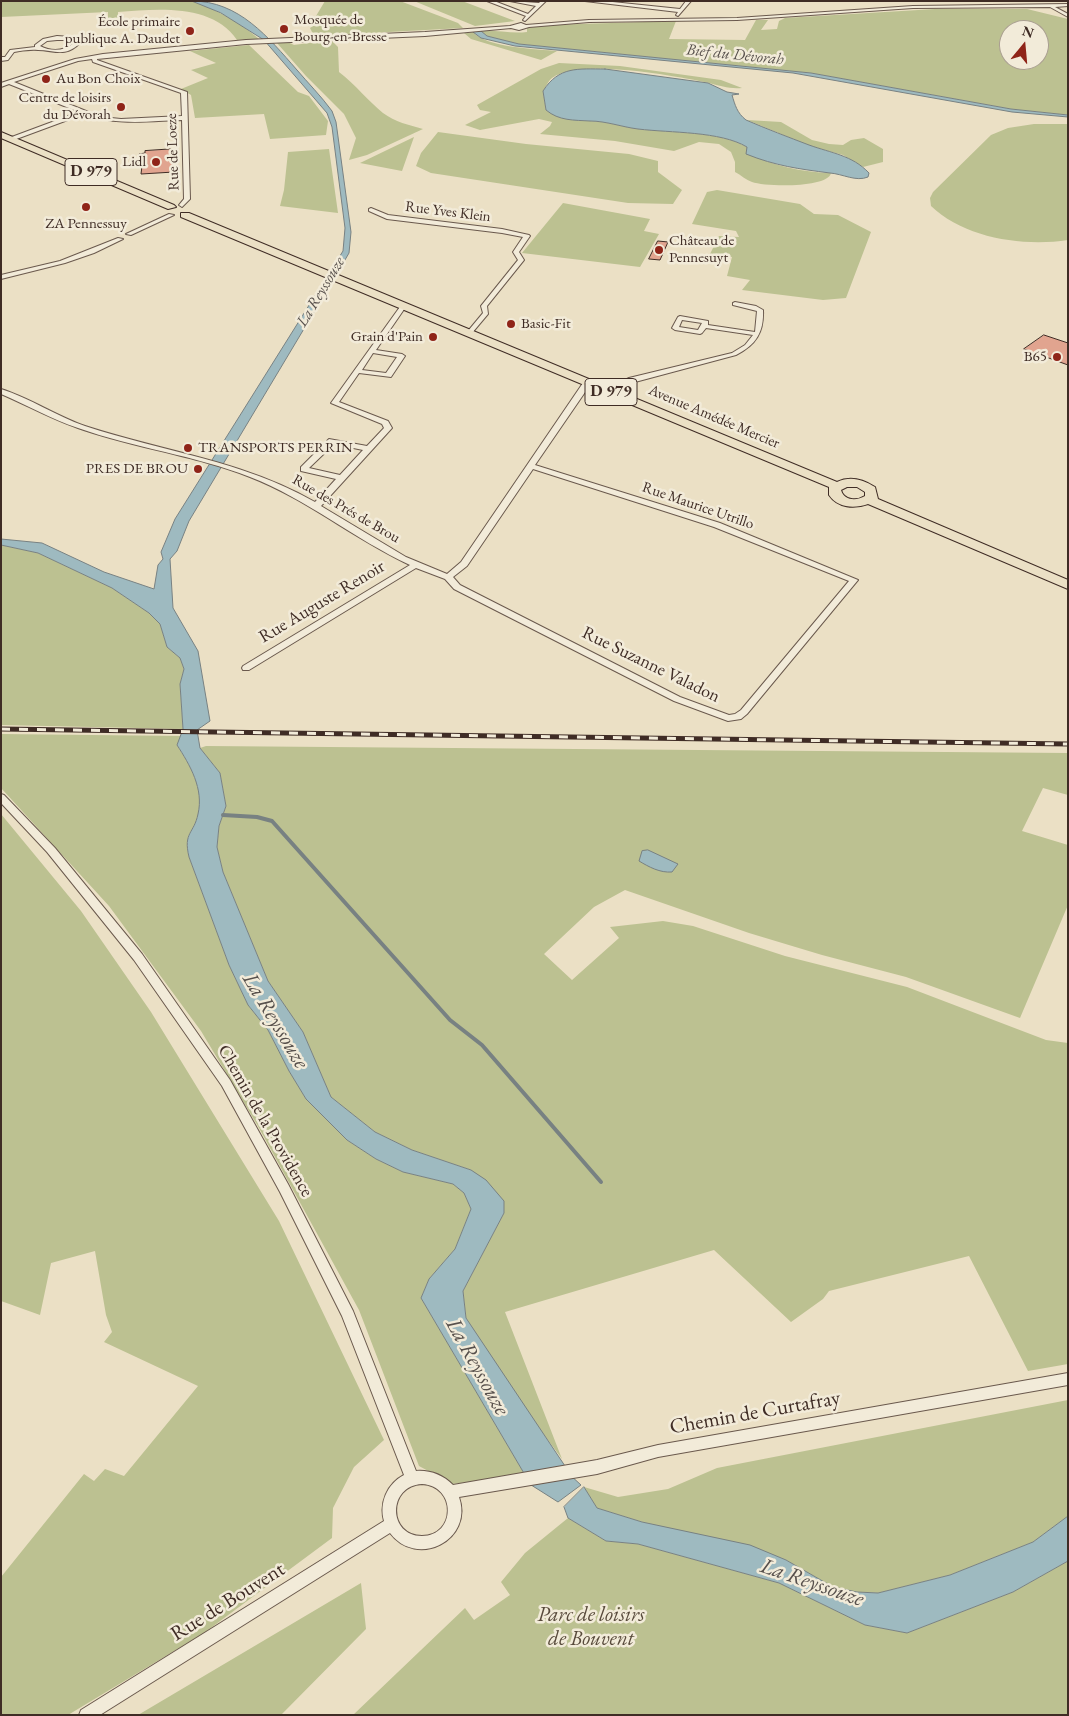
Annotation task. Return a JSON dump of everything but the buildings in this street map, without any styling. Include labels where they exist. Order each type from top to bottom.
[{"type":"main road","name":"D 979","points":[[5,137],[171,211]]},
{"type":"main road","points":[[182,204],[193,207],[189,214],[171,211],[182,204]]},
{"type":"main road","name":"Avenue Amédée Mercier","points":[[189,214],[836,486]]},
{"type":"main road","points":[[869,500],[873,492],[864,485],[849,482],[836,486],[833,493],[845,502],[858,503],[869,500],[1068,585]]},
{"type":"street","points":[[512,1],[542,3]]},
{"type":"street","points":[[588,1],[681,11]]},
{"type":"street","points":[[675,20],[689,1]]},
{"type":"street","points":[[965,1],[974,5]]},
{"type":"street","points":[[491,2],[529,16]]},
{"type":"street","points":[[521,24],[542,3]]},
{"type":"street","points":[[511,27],[521,24],[527,26],[588,22],[753,18],[913,7],[974,5],[1052,7],[1068,5]]},
{"type":"street","points":[[1052,7],[1068,16]]},
{"type":"street","points":[[1,85],[77,60],[94,58],[258,42],[469,31],[511,27],[522,29],[527,26]]},
{"type":"street","points":[[4,59],[12,51],[39,48],[47,51],[64,50],[74,47],[77,43],[70,38],[51,38],[41,42],[37,46],[39,48]]},
{"type":"street","name":"Rue de Loeze","points":[[94,58],[95,61],[172,90],[184,92],[187,199],[182,204]]},
{"type":"street","points":[[1,79],[100,118],[116,121],[184,118]]},
{"type":"street","points":[[5,137],[84,112]]},
{"type":"street","name":"Rue Yves Klein","points":[[371,210],[387,217],[527,236],[516,252],[521,260],[484,306],[486,313],[470,332]]},
{"type":"street","points":[[1,277],[65,262],[120,239],[118,238],[120,235],[129,234],[171,211]]},
{"type":"street","points":[[607,391],[632,380],[734,354],[748,347],[762,325],[760,310],[754,307],[735,304]]},
{"type":"street","points":[[316,506],[388,428],[388,426],[335,403],[404,305]]},
{"type":"street","points":[[704,326],[757,334]]},
{"type":"street","points":[[357,371],[388,375],[402,356],[371,351]]},
{"type":"street","points":[[448,577],[464,564],[588,382]]},
{"type":"street","name":"Rue des Prés de Brou","points":[[1,391],[80,426],[205,461],[273,483],[316,506],[415,565],[448,577]]},
{"type":"street","points":[[341,478],[304,469],[332,441],[369,449]]},
{"type":"street","name":"Rue Maurice Utrillo","points":[[531,466],[717,525],[854,580]]},
{"type":"street","name":"Rue Auguste Renoir","points":[[246,668],[415,565]]},
{"type":"street","name":"Rue Suzanne Valadon","points":[[448,577],[457,587],[677,699],[728,718],[738,717],[744,712],[854,580]]},
{"type":"street","name":"Chemin de la Providence","points":[[1,797],[50,850],[138,957],[226,1083],[284,1188],[348,1315],[412,1480]]},
{"type":"street","name":"Chemin de Curtafray","points":[[451,1492],[597,1467],[658,1451],[1068,1379]]},
{"type":"street","points":[[421,1478],[438,1481],[451,1492],[456,1506],[453,1522],[449,1529],[435,1539],[416,1542],[407,1540],[396,1531],[389,1514],[390,1503],[395,1493],[412,1480],[421,1478]]},
{"type":"street","name":"Rue de Bouvent","points":[[86,1715],[392,1524]]},
{"type":"green space","points":[[1,1],[192,1],[227,17],[259,39],[237,40],[226,28],[213,20],[199,14],[183,11],[150,10],[118,12],[118,18],[108,18],[108,12],[1,17]]},
{"type":"green space","points":[[325,1],[400,1],[458,23],[463,28],[314,36],[310,28],[316,24],[313,21]]},
{"type":"green space","points":[[414,1],[462,1],[515,21],[475,26]]},
{"type":"green space","points":[[935,9],[1027,9],[1068,19],[1068,115],[1011,109],[811,73],[519,44],[487,36],[481,31],[527,32],[527,28],[547,25],[676,21],[669,39],[745,40],[756,20],[768,20],[761,30],[777,29],[779,21],[785,18]]},
{"type":"green space","points":[[473,32],[500,45],[557,51],[541,60],[471,39],[464,33]]},
{"type":"green space","points":[[331,40],[338,47],[339,72],[383,113],[407,125],[423,129],[367,155],[349,160],[356,138],[344,114],[306,76],[277,43],[288,42],[294,45]]},
{"type":"green space","points":[[249,45],[298,92],[309,96],[328,121],[326,135],[270,139],[264,114],[195,118],[191,95],[181,89],[208,78],[191,70],[216,63],[190,51]]},
{"type":"green space","points":[[559,63],[620,66],[721,80],[742,88],[729,88],[694,80],[628,70],[584,69],[565,72],[548,82],[543,91],[546,110],[557,116],[639,129],[709,135],[736,142],[747,147],[747,153],[778,165],[798,170],[831,173],[827,178],[808,184],[759,184],[735,172],[735,162],[731,152],[719,144],[699,142],[674,151],[615,141],[540,134],[552,122],[539,119],[480,130],[465,125],[491,112],[480,110],[477,105],[541,69]]},
{"type":"green space","points":[[747,120],[781,122],[812,140],[829,144],[843,145],[851,140],[864,138],[883,149],[883,162],[863,167],[843,155],[810,146]]},
{"type":"green space","points":[[1034,124],[1068,124],[1068,240],[1032,242],[995,238],[960,226],[931,206],[930,198],[933,192],[991,135],[1008,128]]},
{"type":"green space","points":[[438,132],[526,144],[629,154],[658,161],[658,172],[682,190],[673,204],[628,203],[431,173],[416,166],[421,153]]},
{"type":"green space","points":[[414,137],[402,171],[360,163]]},
{"type":"green space","points":[[329,149],[338,213],[280,206],[284,190],[288,152]]},
{"type":"green space","points":[[717,190],[800,204],[814,214],[838,215],[871,232],[846,298],[823,300],[742,290],[750,280],[727,276],[732,257],[710,254],[719,236],[739,237],[736,231],[692,224],[707,192]]},
{"type":"green space","points":[[563,203],[650,219],[644,231],[659,234],[640,267],[522,253]]},
{"type":"green space","points":[[1,545],[38,553],[112,588],[149,613],[160,624],[167,647],[180,658],[184,669],[180,684],[183,729],[1,725]]},
{"type":"green space","points":[[1,734],[182,736],[177,745],[191,769],[200,795],[199,814],[187,843],[189,857],[229,965],[248,1005],[268,1030],[306,1099],[347,1140],[376,1159],[403,1172],[453,1184],[464,1193],[471,1209],[455,1249],[429,1279],[421,1298],[525,1475],[452,1484],[419,1466],[359,1310],[259,1128],[201,1031],[109,906],[1,788]]},
{"type":"green space","points":[[206,746],[1068,753],[1068,795],[1043,788],[1022,831],[1068,845],[1068,905],[1020,1018],[906,977],[749,933],[625,890],[594,907],[544,954],[572,980],[619,938],[610,927],[663,921],[693,926],[785,956],[907,987],[1046,1040],[1068,1043],[1068,1364],[1028,1371],[969,1256],[829,1291],[823,1299],[791,1322],[714,1250],[505,1312],[562,1459],[519,1401],[466,1318],[463,1291],[504,1213],[471,1170],[412,1150],[375,1132],[331,1097],[303,1032],[268,981],[223,872],[217,847],[219,826],[226,806],[220,773],[200,748]]},
{"type":"green space","points":[[1,814],[81,911],[151,1012],[279,1221],[384,1440],[354,1467],[333,1508],[332,1538],[204,1633],[68,1715],[1,1715],[1,1577],[84,1474],[94,1481],[105,1469],[124,1476],[198,1386],[104,1342],[112,1332],[106,1315],[95,1251],[51,1263],[40,1315],[1,1301]]},
{"type":"green space","points":[[1068,1400],[1068,1516],[1033,1542],[950,1575],[878,1593],[857,1592],[833,1587],[786,1560],[642,1522],[597,1508],[584,1487],[618,1497],[668,1489],[717,1468]]},
{"type":"green space","name":"Parc de loisirs de Bouvent","points":[[568,1518],[606,1541],[638,1544],[779,1583],[865,1625],[907,1633],[1013,1592],[1068,1561],[1068,1715],[353,1715],[465,1608],[474,1620],[510,1595],[501,1582],[525,1553]]},
{"type":"green space","points":[[361,1583],[366,1629],[281,1715],[138,1715]]},
{"type":"water","name":"La Reyssouze","points":[[192,1],[224,7],[251,23],[275,45],[332,111],[336,122],[351,232],[349,253],[189,521],[177,551],[170,559],[173,608],[198,651],[210,721],[197,730],[200,748],[220,773],[226,806],[219,826],[217,847],[223,872],[268,981],[303,1032],[331,1097],[375,1132],[412,1150],[471,1170],[486,1180],[504,1201],[504,1213],[463,1291],[466,1318],[565,1466],[525,1475],[421,1298],[429,1279],[455,1249],[471,1209],[464,1193],[453,1184],[403,1172],[376,1159],[347,1140],[306,1099],[268,1030],[248,1005],[229,965],[187,849],[188,838],[198,814],[199,795],[195,778],[177,745],[183,729],[180,684],[184,669],[180,658],[167,647],[160,624],[149,613],[112,588],[38,553],[1,545],[1,539],[42,543],[104,572],[154,589],[158,565],[163,559],[161,552],[175,519],[343,251],[345,228],[332,127],[327,113],[264,40],[221,13]]},
{"type":"water","points":[[481,31],[487,36],[519,44],[811,73],[1011,109],[1068,115],[1068,117],[1012,112],[793,73],[515,46],[481,38],[473,32]]},
{"type":"water","points":[[578,69],[605,69],[708,83],[727,92],[739,94],[732,95],[738,112],[746,120],[848,158],[869,173],[868,177],[854,178],[778,164],[746,154],[747,147],[736,142],[709,135],[638,129],[602,122],[567,119],[551,114],[546,110],[543,91],[556,77]]},
{"type":"water","points":[[648,850],[678,864],[672,872],[659,871],[639,861],[642,851]]},
{"type":"water","points":[[569,1474],[581,1485],[558,1502],[528,1483]]},
{"type":"water","name":"La Reyssouze","points":[[584,1487],[597,1508],[642,1522],[750,1545],[786,1560],[833,1587],[857,1592],[878,1593],[950,1575],[1033,1542],[1068,1516],[1068,1561],[1013,1592],[907,1633],[865,1625],[779,1583],[638,1544],[606,1541],[568,1518],[564,1507]]},
{"type":"waterway","points":[[223,815],[257,817],[272,821],[450,1020],[482,1045],[601,1182]]},
{"type":"railway","points":[[1,729],[1068,744]]},
{"type":"place","name":"Mosquée de Bourg-en-Bresse","points":[[284,29]]},
{"type":"place","name":"École primaire publique A. Daudet","points":[[190,31]]},
{"type":"place","name":"Au Bon Choix","points":[[46,79]]},
{"type":"place","name":"Centre de loisirs du Dévorah","points":[[121,107]]},
{"type":"place","name":"Lidl","points":[[156,162]]},
{"type":"place","name":"ZA Pennessuy","points":[[86,207]]},
{"type":"place","name":"Château de Pennesuyt","points":[[659,250]]},
{"type":"place","name":"Basic-Fit","points":[[511,324]]},
{"type":"place","name":"Grain d'Pain","points":[[433,337]]},
{"type":"place","name":"B65","points":[[1057,357]]},
{"type":"place","name":"TRANSPORTS PERRIN","points":[[188,448]]},
{"type":"place","name":"PRES DE BROU","points":[[198,469]]},
{"type":"water label","name":"Bief du Dévorah","points":[[735,55]]}]
